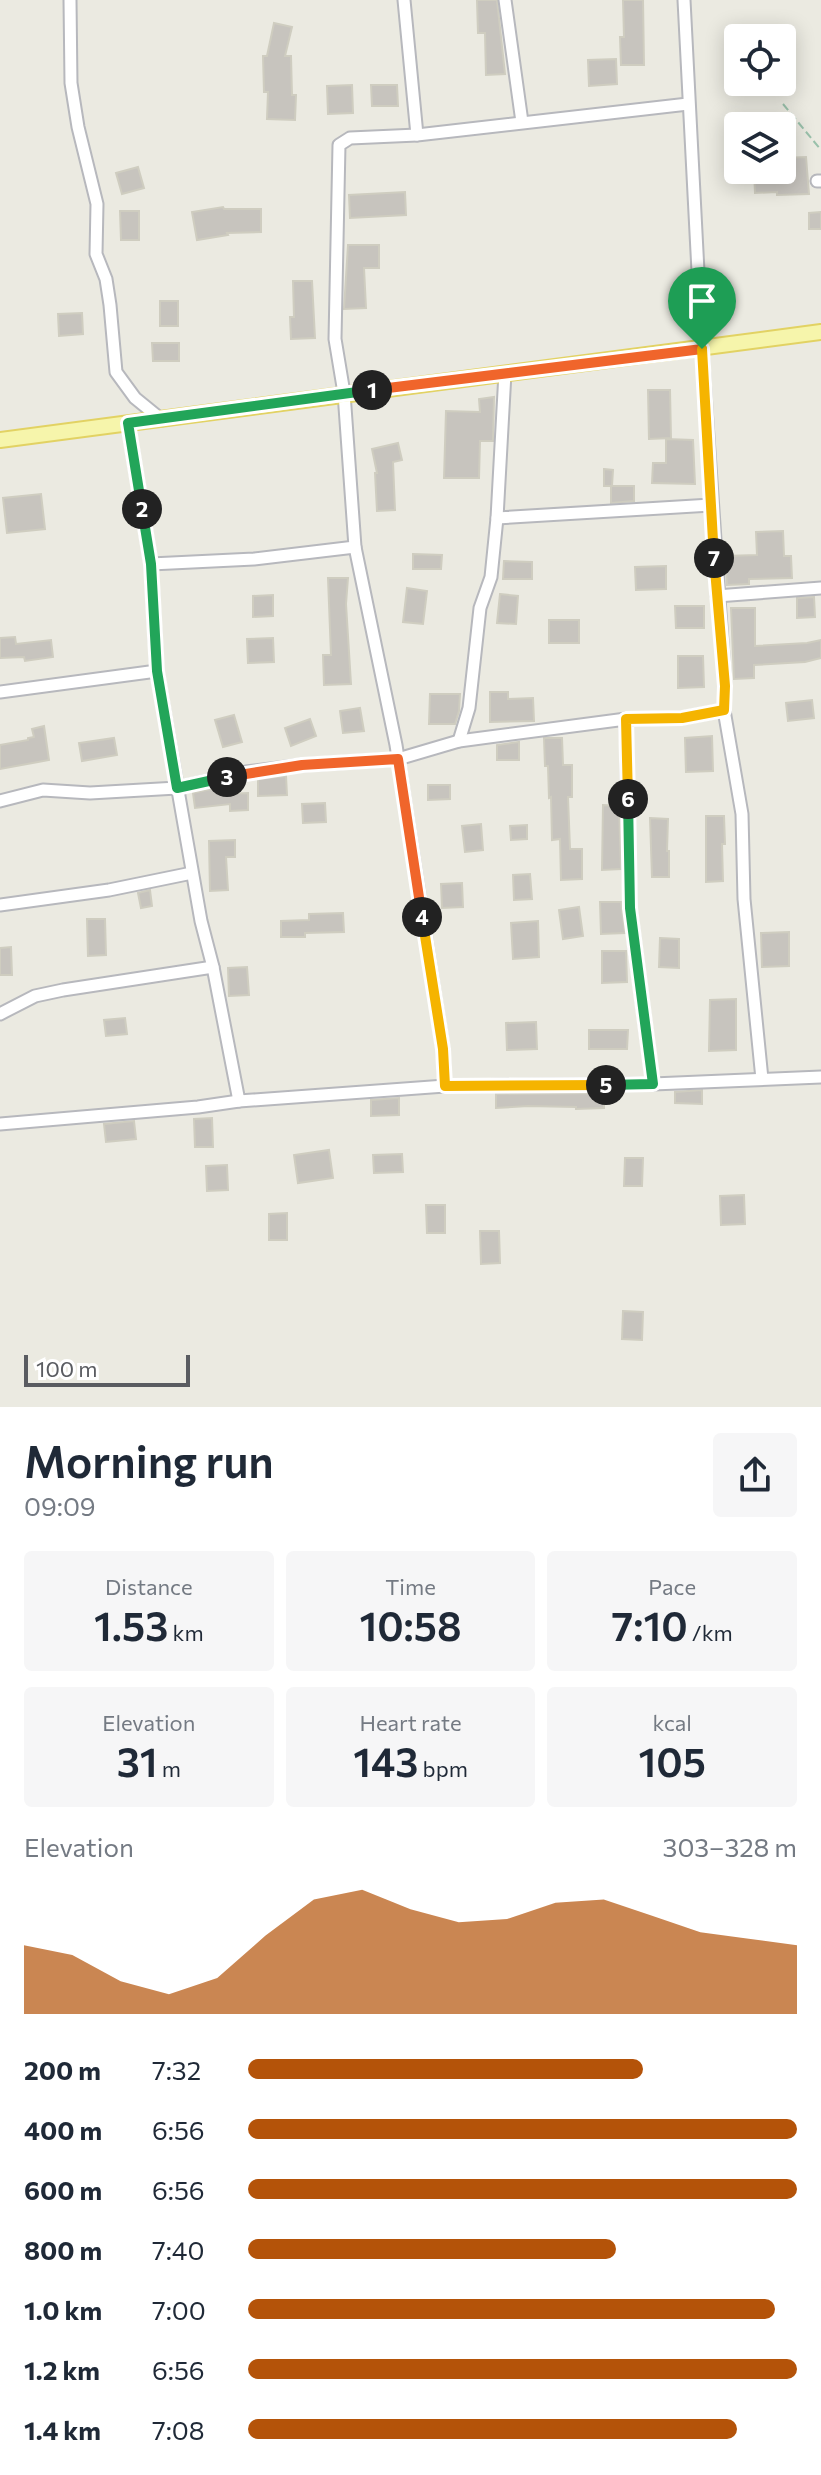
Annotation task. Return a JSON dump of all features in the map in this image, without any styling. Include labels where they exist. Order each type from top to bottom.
[{"type":"main road","points":[[0,440],[821,332]]},
{"type":"street","points":[[70,0],[71,83],[97,204],[96,254],[106,279],[116,372],[135,398],[162,420]]},
{"type":"street","points":[[404,0],[417,135]]},
{"type":"street","points":[[505,0],[522,122]]},
{"type":"street","points":[[684,0],[724,710],[742,814],[744,899],[762,1079]]},
{"type":"street","points":[[445,1086],[442,1039],[398,759],[355,547],[344,393],[335,339],[339,145],[350,138],[417,135],[688,104]]},
{"type":"street","points":[[459,741],[469,708],[480,608],[491,577],[505,373]]},
{"type":"street","points":[[128,423],[151,564],[157,671],[201,921],[239,1101]]},
{"type":"street","points":[[497,518],[711,505]]},
{"type":"street","points":[[151,564],[254,559],[355,547]]},
{"type":"street","points":[[717,596],[821,588]]},
{"type":"street","points":[[0,692],[157,671]]},
{"type":"street","points":[[0,801],[43,790],[90,793],[177,788],[260,770],[398,759],[459,741],[626,719],[682,718],[724,710]]},
{"type":"street","points":[[626,719],[630,908],[653,1084]]},
{"type":"street","points":[[0,905],[109,890],[192,873]]},
{"type":"street","points":[[0,1014],[35,996],[213,967]]},
{"type":"street","points":[[0,1124],[239,1101],[445,1086],[653,1084],[821,1077]]},
{"type":"path","points":[[783,104],[821,150]]},
{"type":"building","points":[[477,0],[497,0],[505,74],[486,75],[485,33],[478,33]]},
{"type":"building","points":[[623,0],[643,0],[644,65],[621,65]]},
{"type":"building","points":[[274,23],[292,27],[285,56],[291,56],[292,95],[296,95],[295,120],[267,119],[268,92],[264,92],[263,56],[267,56]]},
{"type":"building","points":[[616,59],[617,84],[589,86],[588,60]]},
{"type":"building","points":[[352,85],[353,113],[328,114],[327,86]]},
{"type":"building","points":[[371,85],[397,85],[398,106],[372,106]]},
{"type":"building","points":[[796,157],[806,157],[809,194],[755,193],[755,184],[796,184]]},
{"type":"building","points":[[138,167],[144,188],[122,194],[116,173]]},
{"type":"building","points":[[405,192],[406,215],[350,218],[349,195]]},
{"type":"building","points":[[223,207],[261,209],[261,232],[227,233],[197,240],[192,212]]},
{"type":"building","points":[[120,211],[139,211],[139,240],[121,240]]},
{"type":"building","points":[[821,212],[821,229],[809,229],[809,213]]},
{"type":"building","points":[[348,245],[379,245],[379,268],[364,268],[366,308],[344,309]]},
{"type":"building","points":[[293,281],[312,281],[315,338],[291,339]]},
{"type":"building","points":[[160,301],[178,301],[178,326],[160,326]]},
{"type":"building","points":[[82,313],[83,334],[59,336],[58,314]]},
{"type":"building","points":[[152,343],[179,343],[179,361],[153,361]]},
{"type":"building","points":[[648,390],[670,390],[671,438],[649,439]]},
{"type":"building","points":[[494,397],[493,441],[480,441],[479,478],[444,478],[446,411],[480,412],[479,399]]},
{"type":"building","points":[[666,439],[693,440],[695,484],[652,483],[653,463],[666,463]]},
{"type":"building","points":[[398,443],[402,460],[393,462],[395,510],[377,511],[377,473],[372,449]]},
{"type":"building","points":[[604,469],[613,470],[612,486],[604,486]]},
{"type":"building","points":[[611,486],[634,486],[634,501],[611,503]]},
{"type":"building","points":[[41,494],[45,529],[7,533],[3,498]]},
{"type":"building","points":[[783,531],[784,556],[791,556],[792,578],[749,579],[749,584],[727,585],[725,556],[757,555],[756,532]]},
{"type":"building","points":[[413,554],[442,555],[441,569],[413,569]]},
{"type":"building","points":[[504,561],[532,562],[532,579],[503,579]]},
{"type":"building","points":[[666,566],[666,589],[636,590],[635,567]]},
{"type":"building","points":[[328,578],[348,578],[346,604],[351,684],[324,685],[323,655],[331,655]]},
{"type":"building","points":[[407,588],[427,591],[423,624],[403,622]]},
{"type":"building","points":[[500,594],[518,596],[516,624],[497,623]]},
{"type":"building","points":[[273,595],[273,616],[253,617],[253,596]]},
{"type":"building","points":[[814,597],[815,617],[797,618],[797,598]]},
{"type":"building","points":[[675,606],[704,606],[704,628],[676,628]]},
{"type":"building","points":[[731,608],[755,608],[755,646],[821,640],[821,658],[754,665],[754,678],[734,679]]},
{"type":"building","points":[[549,620],[579,620],[579,643],[549,643]]},
{"type":"building","points":[[15,637],[16,644],[51,640],[53,657],[25,661],[24,657],[0,658],[0,638]]},
{"type":"building","points":[[273,638],[274,662],[248,663],[247,639]]},
{"type":"building","points":[[678,656],[703,656],[704,687],[678,688]]},
{"type":"building","points":[[490,692],[508,692],[508,699],[533,698],[534,721],[490,722]]},
{"type":"building","points":[[430,694],[460,694],[455,724],[429,724]]},
{"type":"building","points":[[812,700],[814,718],[788,721],[786,703]]},
{"type":"building","points":[[360,708],[364,731],[343,733],[340,711]]},
{"type":"building","points":[[234,715],[242,742],[223,747],[215,720]]},
{"type":"building","points":[[310,719],[316,736],[291,746],[285,728]]},
{"type":"building","points":[[44,726],[49,760],[0,769],[0,745],[28,740],[34,737],[32,729]]},
{"type":"building","points":[[712,736],[713,771],[686,772],[685,738]]},
{"type":"building","points":[[114,738],[117,755],[82,761],[79,743]]},
{"type":"building","points":[[544,738],[562,738],[563,765],[572,765],[572,797],[568,797],[570,849],[582,849],[582,879],[561,880],[560,839],[552,840]]},
{"type":"building","points":[[519,742],[519,760],[497,760],[497,745]]},
{"type":"building","points":[[286,776],[287,795],[258,796],[258,779]]},
{"type":"building","points":[[428,785],[450,785],[450,799],[428,800]]},
{"type":"building","points":[[225,786],[226,794],[248,793],[248,810],[230,811],[230,804],[195,808],[193,793]]},
{"type":"building","points":[[325,803],[326,822],[303,823],[302,804]]},
{"type":"building","points":[[603,805],[619,806],[621,869],[602,870]]},
{"type":"building","points":[[706,816],[724,816],[723,881],[706,882]]},
{"type":"building","points":[[650,818],[668,819],[669,877],[652,877]]},
{"type":"building","points":[[481,824],[483,850],[465,852],[462,826]]},
{"type":"building","points":[[527,825],[527,839],[511,840],[510,826]]},
{"type":"building","points":[[235,840],[235,857],[226,857],[228,890],[210,891],[209,841]]},
{"type":"building","points":[[530,874],[532,899],[514,900],[513,875]]},
{"type":"building","points":[[462,883],[463,907],[442,908],[441,884]]},
{"type":"building","points":[[150,890],[152,906],[141,908],[138,893]]},
{"type":"building","points":[[600,902],[621,902],[625,933],[601,934]]},
{"type":"building","points":[[579,907],[583,936],[563,939],[559,910]]},
{"type":"building","points":[[343,913],[344,932],[281,937],[281,921],[309,920],[309,914]]},
{"type":"building","points":[[87,919],[105,919],[106,955],[88,956]]},
{"type":"building","points":[[538,921],[539,957],[513,959],[511,923]]},
{"type":"building","points":[[789,932],[789,966],[762,967],[761,933]]},
{"type":"building","points":[[660,938],[679,939],[679,968],[659,967]]},
{"type":"building","points":[[11,947],[12,975],[0,975],[0,948]]},
{"type":"building","points":[[602,951],[626,951],[627,982],[602,983]]},
{"type":"building","points":[[247,967],[249,995],[229,996],[228,968]]},
{"type":"building","points":[[736,999],[736,1050],[709,1051],[710,1000]]},
{"type":"building","points":[[125,1018],[127,1034],[106,1036],[104,1020]]},
{"type":"building","points":[[536,1022],[537,1049],[507,1050],[506,1023]]},
{"type":"building","points":[[589,1030],[628,1030],[627,1049],[589,1049]]},
{"type":"building","points":[[702,1090],[702,1104],[675,1103],[675,1092]]},
{"type":"building","points":[[604,1093],[604,1108],[496,1108],[496,1094]]},
{"type":"building","points":[[399,1098],[399,1115],[371,1116],[371,1100]]},
{"type":"building","points":[[212,1118],[213,1147],[195,1147],[194,1119]]},
{"type":"building","points":[[134,1121],[136,1139],[106,1142],[104,1124]]},
{"type":"building","points":[[329,1150],[333,1178],[298,1183],[294,1155]]},
{"type":"building","points":[[402,1154],[403,1172],[374,1173],[373,1155]]},
{"type":"building","points":[[625,1158],[643,1158],[642,1186],[624,1186]]},
{"type":"building","points":[[227,1165],[228,1190],[207,1191],[206,1166]]},
{"type":"building","points":[[744,1195],[745,1224],[721,1225],[720,1196]]},
{"type":"building","points":[[426,1205],[445,1205],[445,1233],[427,1233]]},
{"type":"building","points":[[287,1213],[287,1240],[269,1240],[269,1214]]},
{"type":"building","points":[[480,1231],[499,1231],[500,1263],[481,1264]]},
{"type":"building","points":[[623,1311],[643,1312],[642,1340],[622,1339]]},
{"type":"route","points":[[702,349],[725,686],[724,710],[682,718],[626,719],[630,908],[653,1084],[445,1086],[445,1062],[398,759],[246,772],[177,788],[157,671],[151,564],[128,423],[702,349]]}]
